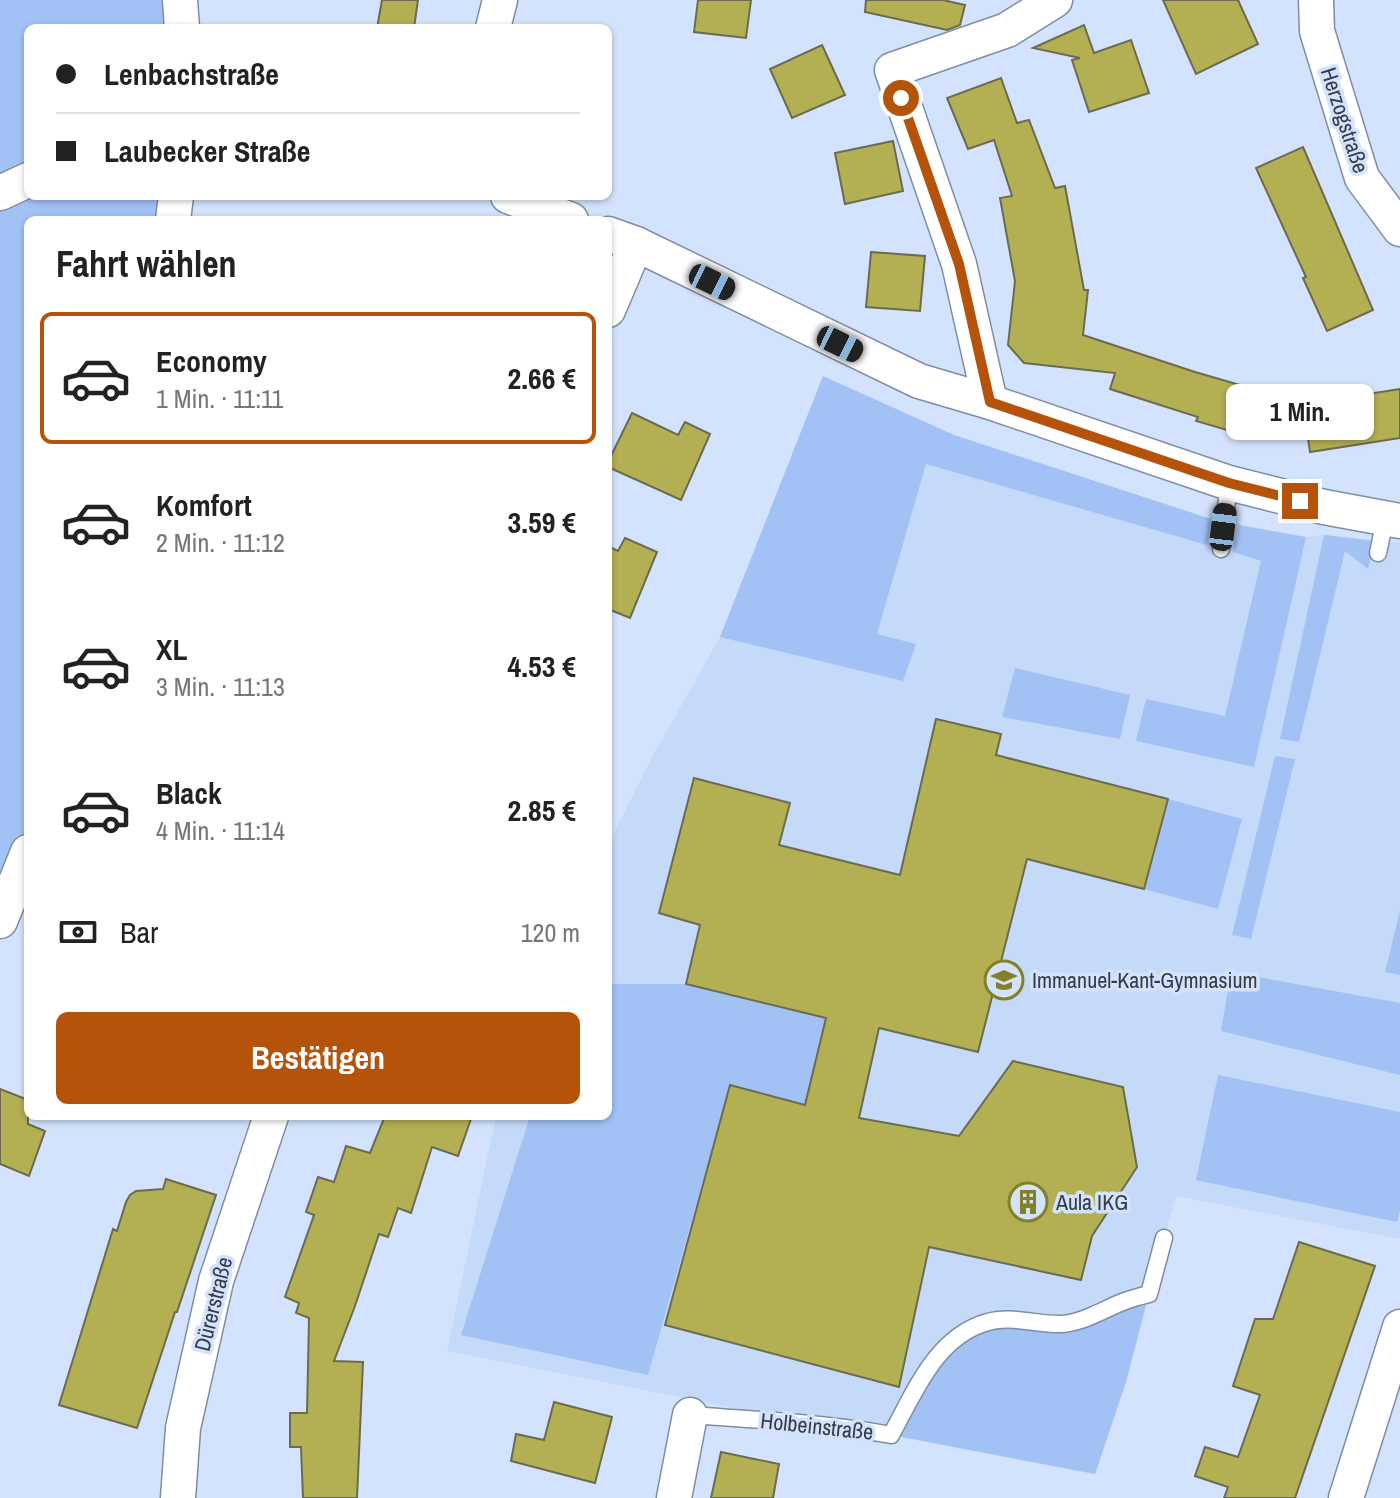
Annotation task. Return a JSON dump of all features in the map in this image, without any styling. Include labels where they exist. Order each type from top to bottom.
[{"type":"street","points":[[180,0],[182,24]]},
{"type":"street","points":[[494,24],[500,0]]},
{"type":"street","points":[[990,402],[959,264],[892,70],[1007,30],[1055,0]]},
{"type":"street","name":"Herzogstraße","points":[[1316,0],[1317,31],[1362,178],[1400,229]]},
{"type":"street","points":[[0,193],[24,182]]},
{"type":"street","points":[[518,200],[560,216]]},
{"type":"street","points":[[612,290],[622,239],[919,381],[1229,483],[1392,520]]},
{"type":"street","points":[[0,921],[24,862]]},
{"type":"street","name":"Dürerstraße","points":[[178,1498],[183,1428],[216,1281],[270,1120]]},
{"type":"street","points":[[1346,1498],[1400,1327]]},
{"type":"street","name":"Holbeinstraße","points":[[674,1498],[690,1415]]},
{"type":"lane","points":[[1221,549],[1229,483]]},
{"type":"lane","points":[[1378,553],[1392,520]]},
{"type":"lane","name":"Holbeinstraße","points":[[690,1415],[815,1424],[891,1435],[933,1360],[959,1335],[989,1321],[1061,1324],[1091,1317],[1124,1301],[1149,1294],[1164,1238]]},
{"type":"shaded area","points":[[0,0],[180,0],[182,24],[24,24],[24,200],[176,200],[174,216],[24,216],[24,862],[0,921]]},
{"type":"shaded area","name":"Immanuel-Kant-Gymnasium","points":[[823,376],[954,435],[1211,519],[1306,537],[1324,535],[1400,543],[1400,1239],[1176,1196],[1126,1382],[1095,1474],[856,1428],[815,1424],[447,1351],[495,1120],[612,1120],[612,837],[651,759],[720,637]]},
{"type":"shaded area","points":[[823,376],[954,435],[1211,519],[1207,545],[926,464],[877,634],[916,644],[903,681],[720,637]]},
{"type":"shaded area","points":[[1238,525],[1306,537],[1254,767],[1136,741],[1146,699],[1225,716],[1261,561],[1233,552]]},
{"type":"shaded area","points":[[1324,535],[1375,541],[1368,569],[1345,551],[1299,742],[1280,739]]},
{"type":"shaded area","points":[[1015,668],[1130,695],[1120,739],[1002,717]]},
{"type":"shaded area","points":[[1275,756],[1295,759],[1251,939],[1232,935]]},
{"type":"shaded area","points":[[1168,799],[1242,819],[1218,909],[1144,889]]},
{"type":"shaded area","points":[[1400,911],[1400,975],[1385,972]]},
{"type":"shaded area","points":[[1231,972],[1400,1003],[1400,1075],[1221,1031]]},
{"type":"shaded area","points":[[612,984],[686,984],[826,1018],[805,1105],[730,1086],[648,1375],[461,1335],[529,1120],[612,1120]]},
{"type":"shaded area","points":[[1218,1075],[1400,1112],[1400,1211],[1397,1222],[1196,1180]]},
{"type":"shaded area","points":[[1149,1294],[1126,1382],[1095,1474],[891,1435],[929,1367],[984,1323],[1052,1323]]},
{"type":"building","points":[[382,0],[418,0],[415,24],[378,24]]},
{"type":"building","points":[[698,0],[751,0],[746,38],[694,32]]},
{"type":"building","points":[[866,0],[943,0],[965,5],[960,25],[947,30],[865,12]]},
{"type":"building","points":[[1163,0],[1238,0],[1258,44],[1196,74]]},
{"type":"building","points":[[1084,25],[1094,53],[1131,40],[1149,93],[1089,112],[1072,60],[1080,58],[1033,48]]},
{"type":"building","points":[[822,45],[845,95],[792,118],[770,69]]},
{"type":"building","points":[[1001,78],[1017,123],[1029,120],[1055,188],[1065,186],[1084,290],[1088,290],[1083,335],[1257,390],[1244,435],[1110,389],[1115,373],[1024,363],[1008,345],[1015,281],[1000,198],[1012,196],[994,140],[968,149],[947,98]]},
{"type":"building","points":[[893,141],[903,191],[845,204],[835,153]]},
{"type":"building","points":[[1303,147],[1373,310],[1327,331],[1256,168]]},
{"type":"building","points":[[871,252],[925,256],[920,311],[866,307]]},
{"type":"building","points":[[1400,389],[1400,438],[1310,452],[1303,404]]},
{"type":"building","points":[[632,413],[678,435],[685,422],[710,434],[681,500],[612,469],[612,454]]},
{"type":"building","points":[[625,538],[657,552],[630,618],[612,611],[612,548],[618,551]]},
{"type":"building","points":[[936,719],[1001,734],[996,755],[1168,799],[1144,889],[1027,859],[978,1052],[879,1028],[859,1118],[959,1136],[1013,1061],[1123,1087],[1137,1167],[1092,1236],[1081,1280],[929,1247],[899,1387],[665,1325],[730,1085],[805,1105],[826,1018],[686,984],[700,925],[659,913],[694,778],[790,803],[779,845],[900,875]]},
{"type":"building","points":[[0,1089],[24,1098],[24,1120],[45,1131],[29,1176],[0,1164]]},
{"type":"building","points":[[383,1120],[471,1120],[458,1156],[432,1147],[411,1213],[398,1208],[388,1237],[379,1234],[334,1361],[363,1362],[357,1498],[303,1498],[301,1447],[290,1447],[290,1413],[307,1413],[309,1318],[296,1313],[299,1303],[285,1297],[314,1215],[306,1212],[318,1177],[334,1182],[346,1146],[370,1153]]},
{"type":"building","points":[[166,1179],[216,1195],[137,1428],[59,1405],[113,1229],[117,1231],[130,1195],[136,1191],[163,1189]]},
{"type":"building","points":[[1299,1242],[1375,1266],[1295,1498],[1224,1498],[1228,1487],[1195,1476],[1205,1447],[1238,1457],[1260,1395],[1233,1386],[1255,1319],[1273,1319]]},
{"type":"building","points":[[554,1402],[612,1417],[595,1483],[511,1461],[516,1434],[544,1440]]},
{"type":"building","points":[[721,1452],[779,1464],[773,1498],[711,1498]]},
{"type":"place","name":"Immanuel-Kant-Gymnasium","points":[[1004,980]]},
{"type":"place","name":"Aula IKG","points":[[1028,1202]]},
{"type":"route","points":[[901,98],[959,264],[990,402],[1229,483],[1300,501]]}]
